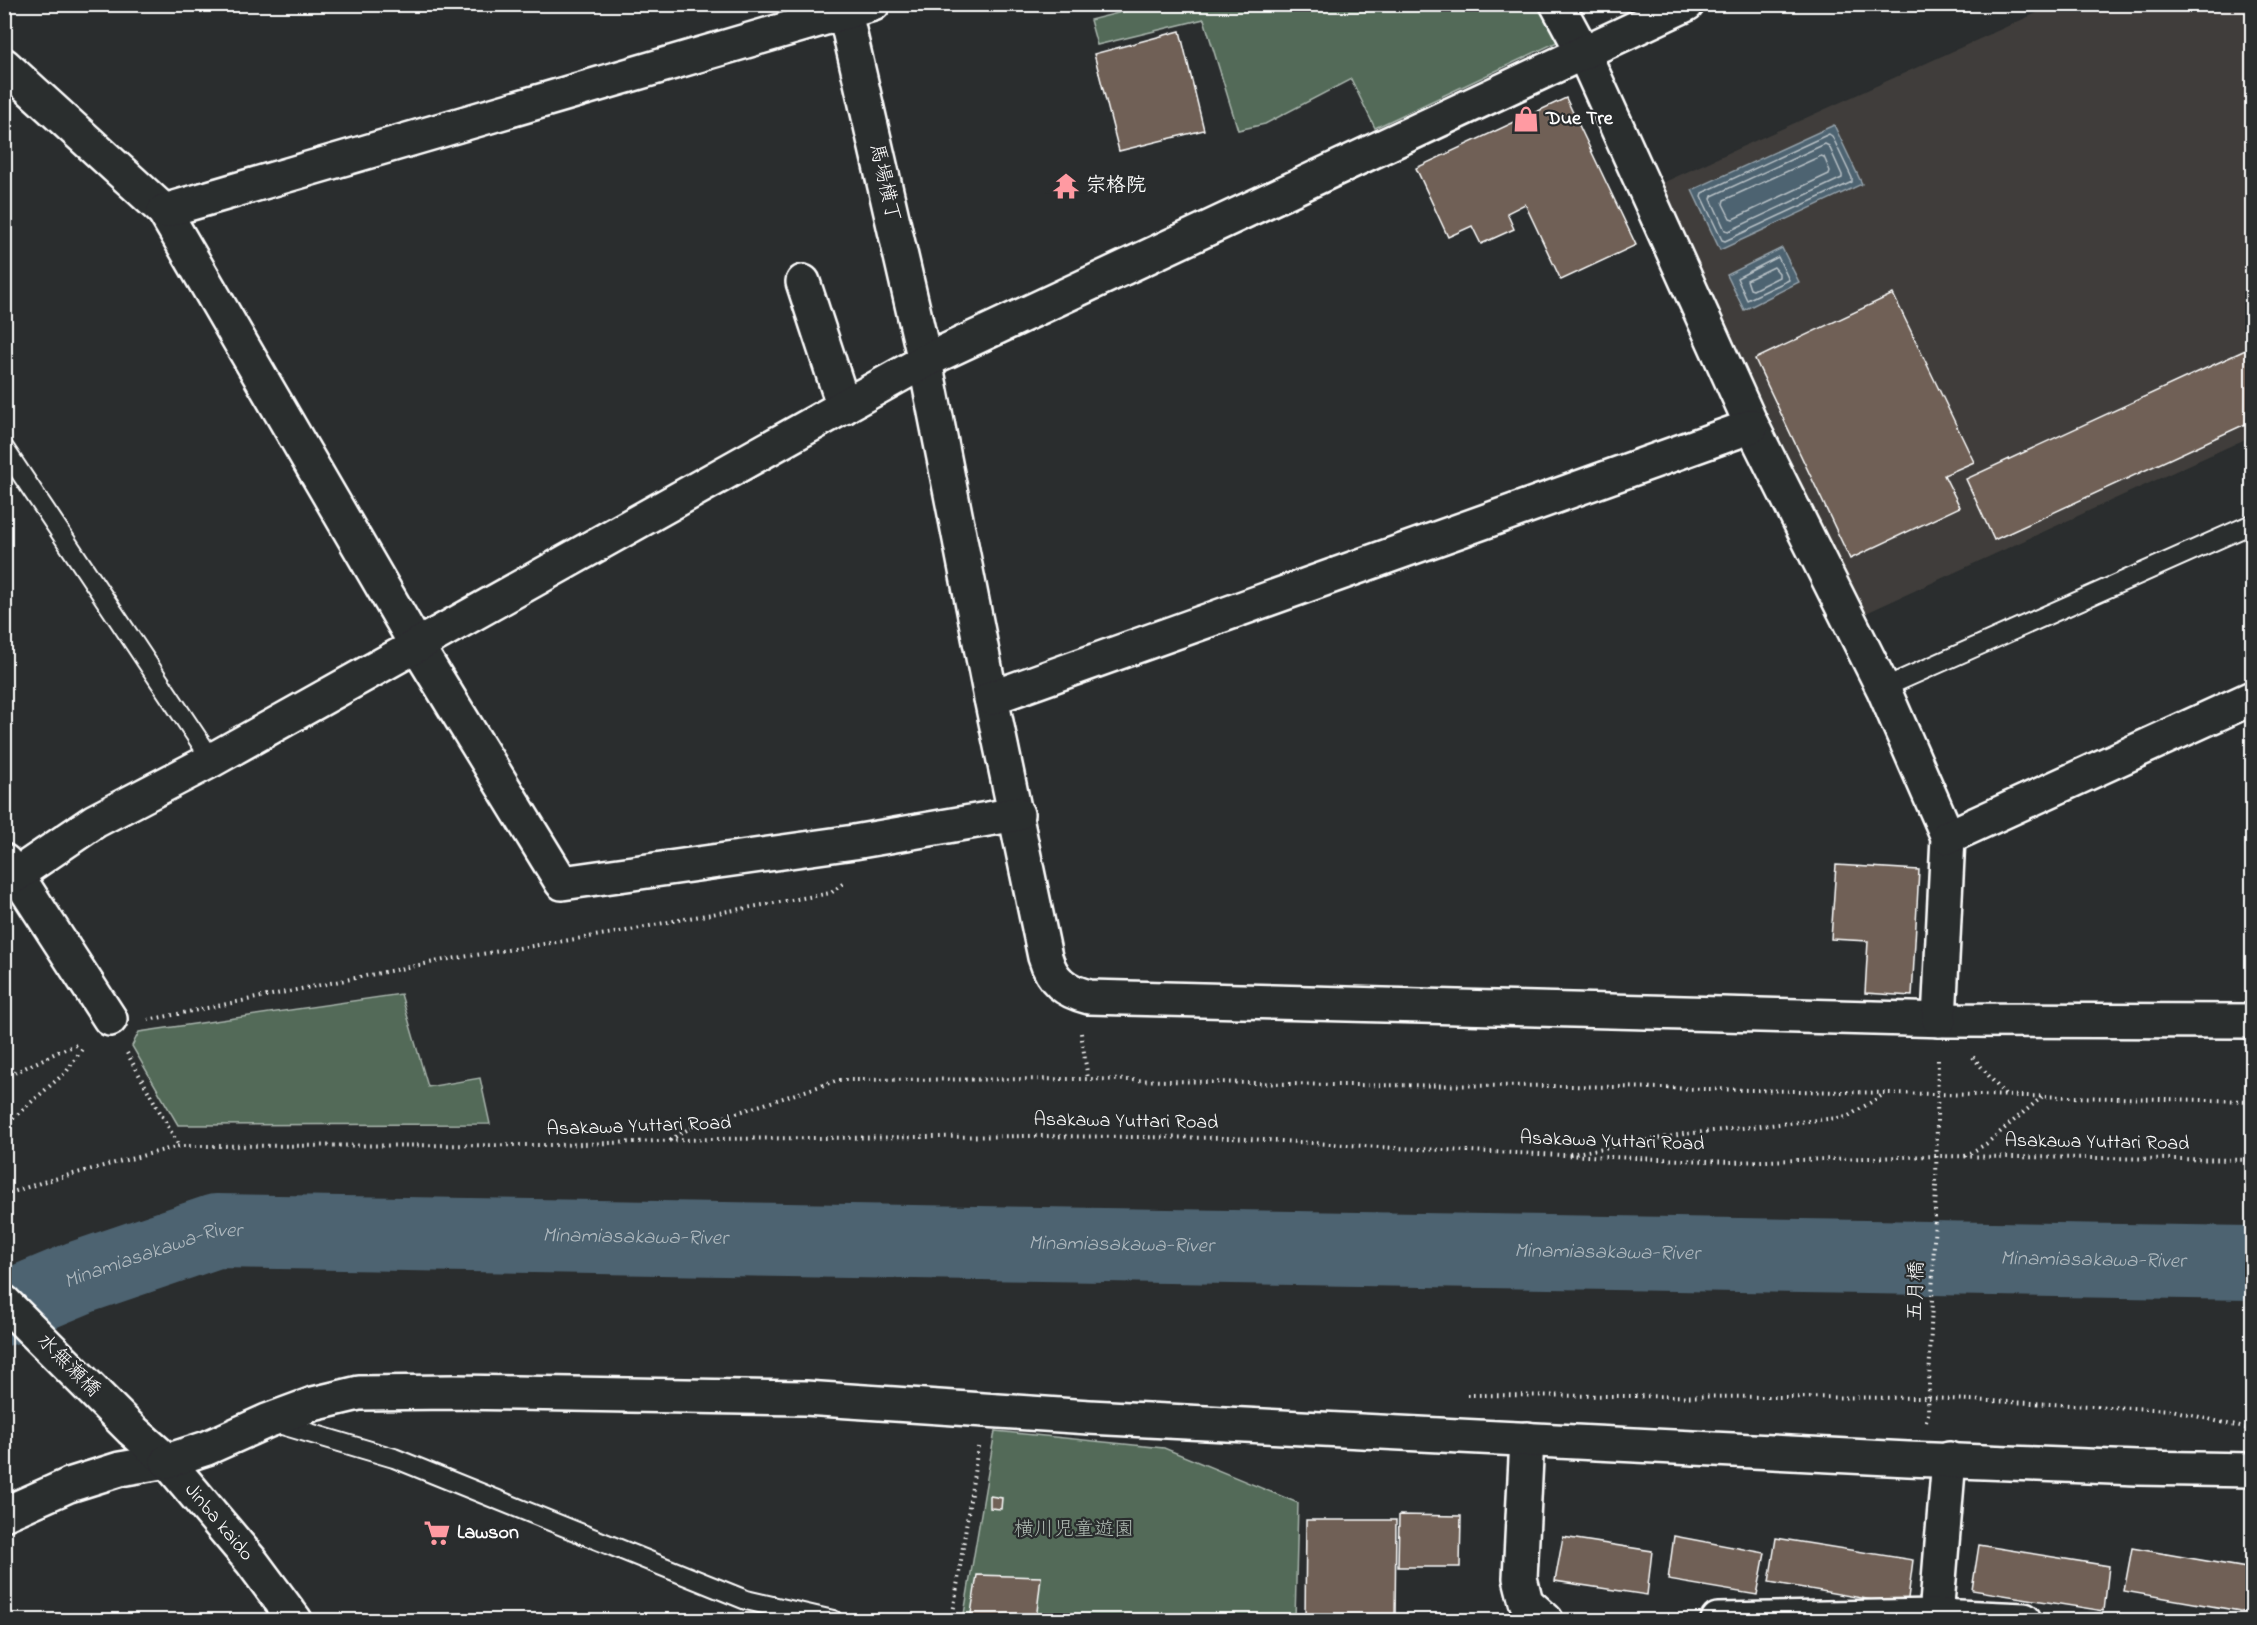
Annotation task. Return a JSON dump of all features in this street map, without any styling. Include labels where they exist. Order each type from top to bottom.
[{"type":"street","points":[[1557,4],[1584,54],[1752,426],[1883,688],[1948,837],[1939,1020]]},
{"type":"street","points":[[123,1028],[8,873],[95,821],[212,760],[925,361],[1688,4]]},
{"type":"street","points":[[164,211],[854,7]]},
{"type":"street","name":"馬場横丁","points":[[854,7],[991,698],[1050,974],[1064,987],[1089,997],[1939,1020],[2253,1022]]},
{"type":"street","points":[[4,65],[164,211],[417,646],[562,883],[854,842],[1017,814]]},
{"type":"street","points":[[803,282],[844,407]]},
{"type":"street","points":[[991,698],[1752,426]]},
{"type":"street","points":[[1948,837],[2253,698]]},
{"type":"street","name":"水無瀬橋","points":[[4,1302],[132,1430]]},
{"type":"street","points":[[4,1514],[79,1482],[120,1469],[167,1461],[207,1448],[267,1421],[313,1404],[359,1393],[454,1392],[805,1398],[983,1411],[1908,1459],[2253,1470]]},
{"type":"street","name":"Jinba kaido","points":[[132,1430],[167,1461],[252,1562],[295,1620]]},
{"type":"street","points":[[1527,1439],[1520,1578],[1526,1602],[1546,1620]]},
{"type":"street","points":[[1936,1616],[1949,1459]]},
{"type":"street","points":[[1718,1620],[1872,1619],[1936,1616],[2024,1620]]},
{"type":"lane","points":[[4,448],[212,760]]},
{"type":"lane","points":[[1883,688],[2253,524]]},
{"type":"lane","points":[[267,1421],[394,1458],[746,1600],[833,1620]]},
{"type":"path","points":[[179,1146],[123,1028],[401,968],[626,931],[831,893],[843,885],[850,874],[854,842]]},
{"type":"path","name":"五月橋","points":[[1929,1398],[1939,1020]]},
{"type":"path","points":[[1080,1027],[1088,1079]]},
{"type":"path","points":[[4,1078],[62,1050],[87,1042],[67,1071],[4,1126]]},
{"type":"path","points":[[669,1140],[690,1128],[839,1080],[1088,1079],[1332,1085],[1570,1086],[2253,1101]]},
{"type":"path","points":[[1560,1156],[1684,1134],[1847,1117],[1883,1094]]},
{"type":"path","points":[[1964,1156],[1986,1144],[2043,1096]]},
{"type":"path","name":"Asakawa Yuttari Road","points":[[4,1195],[43,1182],[179,1146],[536,1146],[669,1140],[1036,1136],[1232,1138],[1560,1156],[1730,1162],[1935,1156],[2253,1160]]},
{"type":"path","points":[[1465,1395],[1929,1398],[2172,1410],[2253,1430]]},
{"type":"path","points":[[952,1620],[983,1411]]},
{"type":"shaded area","points":[[2054,5],[2252,5],[2252,436],[1864,614],[1658,185]]},
{"type":"green space","points":[[1154,4],[1557,4],[1574,34],[1375,128],[1351,79],[1265,124],[1238,130],[1204,19],[1097,45],[1090,20]]},
{"type":"green space","points":[[401,994],[428,1087],[480,1078],[490,1124],[178,1125],[132,1046],[139,1032]]},
{"type":"green space","name":"横川児童遊園","points":[[995,1431],[1164,1448],[1298,1503],[1295,1620],[963,1620]]},
{"type":"water","points":[[1834,125],[1862,184],[1720,250],[1692,190]]},
{"type":"water","points":[[1782,248],[1799,282],[1744,310],[1727,275]]},
{"type":"building","points":[[1180,31],[1204,130],[1119,151],[1094,54]]},
{"type":"building","points":[[1566,98],[1636,245],[1561,280],[1525,204],[1507,213],[1514,229],[1481,244],[1472,226],[1448,237],[1416,168]]},
{"type":"building","points":[[1893,294],[1974,462],[1944,475],[1960,507],[1850,559],[1755,359]]},
{"type":"building","points":[[2252,347],[2252,421],[1994,540],[1966,479]]},
{"type":"building","points":[[1836,865],[1919,870],[1912,996],[1865,993],[1868,941],[1831,939]]},
{"type":"building","points":[[990,1496],[1002,1498],[1001,1509],[990,1508]]},
{"type":"building","points":[[1399,1515],[1461,1516],[1460,1567],[1398,1567]]},
{"type":"building","points":[[1306,1520],[1396,1520],[1395,1620],[1305,1620]]},
{"type":"building","points":[[1674,1536],[1765,1553],[1757,1595],[1668,1580]]},
{"type":"building","points":[[1563,1537],[1652,1551],[1647,1595],[1555,1581]]},
{"type":"building","points":[[1776,1538],[1913,1560],[1907,1606],[1769,1582]]},
{"type":"building","points":[[1979,1545],[2109,1566],[2104,1611],[1972,1590]]},
{"type":"building","points":[[2132,1548],[2252,1569],[2252,1613],[2124,1591]]},
{"type":"building","points":[[977,1575],[1041,1577],[1036,1620],[970,1620]]},
{"type":"waterway","name":"Minamiasakawa-River","points":[[4,1309],[81,1277],[216,1231],[2252,1263]]},
{"type":"place","name":"Due Tre","points":[[1526,119]]},
{"type":"place","name":"宗格院","points":[[1066,186]]},
{"type":"place","name":"Lawson","points":[[437,1533]]}]
